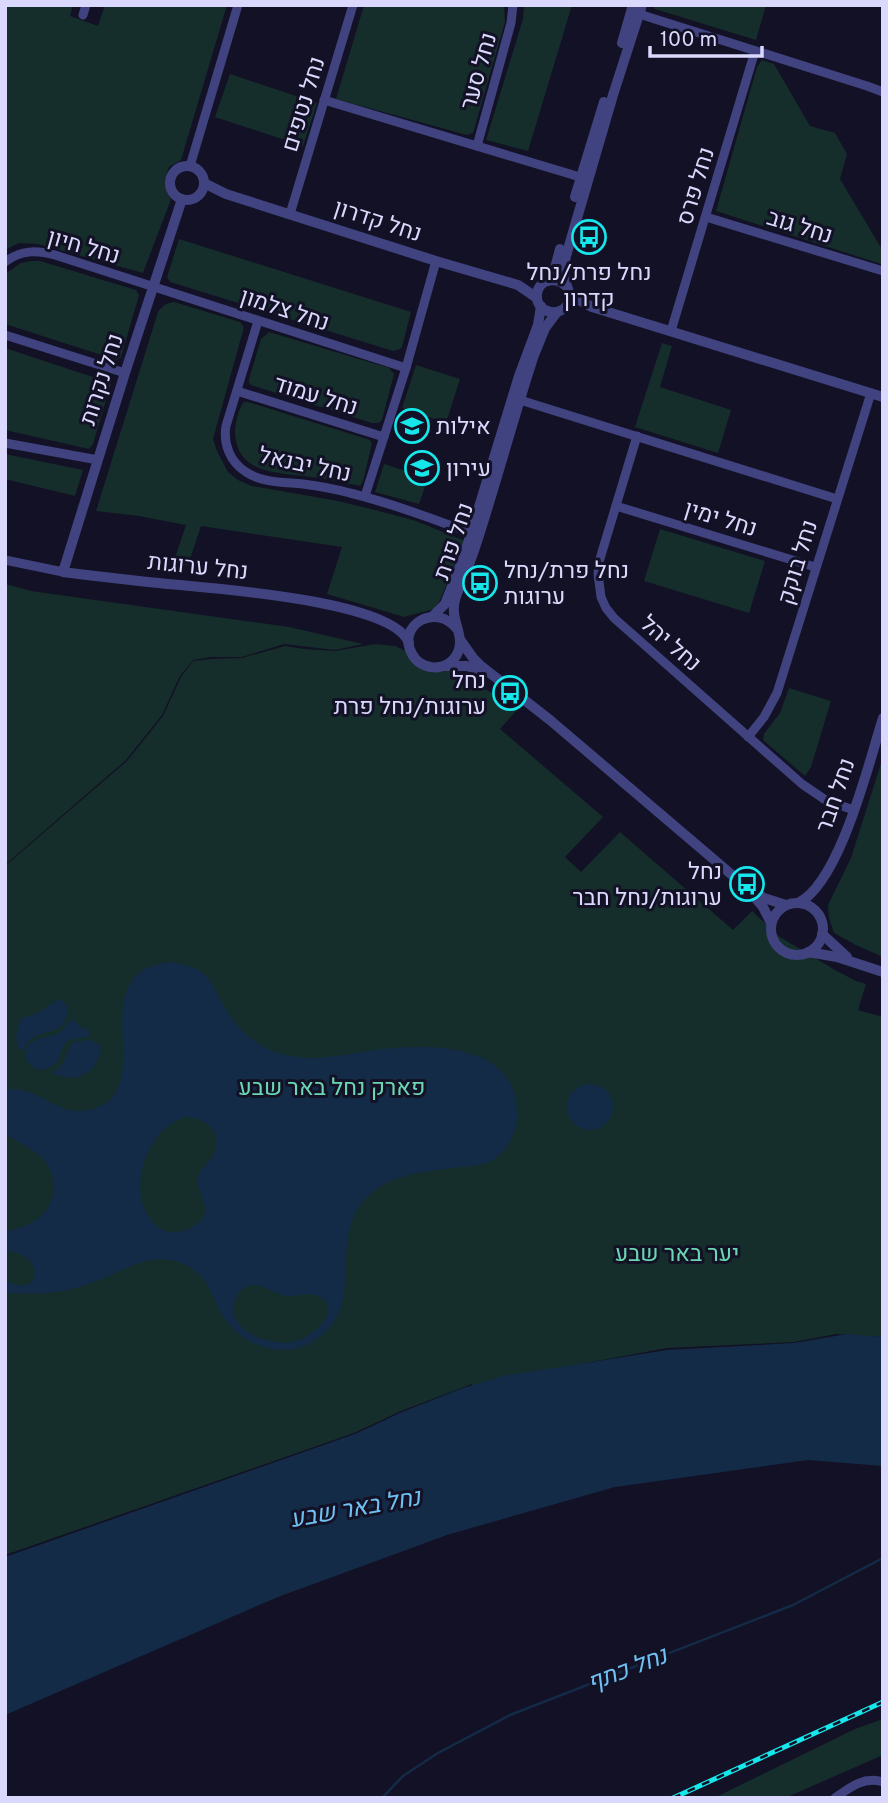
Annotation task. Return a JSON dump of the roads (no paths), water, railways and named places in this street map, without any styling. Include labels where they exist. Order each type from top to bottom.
[{"type":"street","points":[[190,166],[238,5]]},
{"type":"street","name":"נחל נטפים","points":[[290,214],[354,5]]},
{"type":"street","name":"נחל סער","points":[[477,146],[512,23],[513,5]]},
{"type":"street","points":[[638,8],[755,51],[883,92]]},
{"type":"street","points":[[638,8],[580,177],[555,268],[538,291],[539,302],[548,312],[572,307],[592,307],[877,395]]},
{"type":"street","points":[[561,310],[569,303],[564,264],[568,248],[638,8]]},
{"type":"street","name":"נחל פרס","points":[[671,331],[755,51]]},
{"type":"street","points":[[324,100],[580,177]]},
{"type":"street","points":[[190,166],[200,172],[202,188],[192,199],[182,199],[172,190],[171,178],[178,168],[190,166]]},
{"type":"street","name":"נחל קדרון","points":[[202,188],[518,285],[545,282]]},
{"type":"street","name":"נחל נקרות","points":[[63,572],[182,199]]},
{"type":"street","name":"נחל גוב","points":[[706,217],[883,271]]},
{"type":"street","name":"נחל חיון","points":[[5,262],[22,253],[41,251],[153,287]]},
{"type":"street","points":[[365,496],[406,368],[436,261]]},
{"type":"street","points":[[545,282],[558,280],[592,307]]},
{"type":"street","name":"נחל קדרון","points":[[518,285],[539,302]]},
{"type":"street","name":"נחל צלמון","points":[[153,287],[406,368]]},
{"type":"street","name":"נחל פרת","points":[[433,616],[442,609],[449,596],[472,533],[519,376],[538,325],[539,302]]},
{"type":"street","name":"נחל פרת","points":[[457,629],[453,615],[454,602],[470,562],[541,335],[549,321],[561,310]]},
{"type":"street","name":"נחל יבנאל","points":[[258,321],[225,433],[228,449],[243,471],[260,478],[365,496],[472,533]]},
{"type":"street","points":[[5,335],[125,373]]},
{"type":"street","name":"נחל עמוד","points":[[237,391],[384,437]]},
{"type":"street","name":"נחל בוקק","points":[[748,737],[764,717],[777,693],[837,499],[877,395]]},
{"type":"street","points":[[520,400],[837,499]]},
{"type":"street","name":"נחל יהל","points":[[637,436],[599,562],[598,585],[606,608],[614,618],[812,792],[854,810]]},
{"type":"street","points":[[5,443],[98,460]]},
{"type":"street","name":"נחל ימין","points":[[616,506],[815,567]]},
{"type":"street","name":"נחל ערוגות","points":[[5,560],[63,572],[288,597],[345,609],[384,622],[406,635],[409,643]]},
{"type":"street","points":[[497,678],[467,666],[430,667],[421,664],[412,655],[409,643],[411,631],[424,618],[445,618],[457,629],[461,641],[473,658],[550,720],[745,887],[763,907],[771,923],[772,936],[781,949],[796,954],[808,952],[852,961],[883,972]]},
{"type":"street","name":"נחל ערוגות","points":[[384,622],[416,624]]},
{"type":"street","points":[[444,666],[458,653],[461,641]]},
{"type":"street","name":"נחל חבר","points":[[798,903],[807,898],[821,883],[839,849],[883,718]]},
{"type":"street","name":"נחל חבר","points":[[818,915],[821,883]]},
{"type":"street","points":[[745,887],[764,898],[786,905],[798,903],[810,907],[818,915],[822,934],[817,944],[808,952]]},
{"type":"street","points":[[771,923],[777,912],[786,905]]},
{"type":"street","points":[[822,934],[852,961]]},
{"type":"street","points":[[835,1798],[866,1780],[883,1782]]},
{"type":"water","points":[[173,962],[200,971],[212,983],[229,1015],[239,1027],[250,1038],[275,1052],[314,1058],[393,1048],[432,1047],[453,1050],[473,1054],[490,1062],[504,1074],[513,1090],[517,1111],[515,1130],[507,1147],[494,1159],[481,1164],[405,1176],[380,1187],[359,1207],[351,1223],[340,1310],[332,1324],[319,1337],[304,1346],[274,1349],[246,1339],[225,1319],[202,1277],[186,1265],[164,1259],[142,1262],[89,1284],[58,1292],[5,1292],[5,1280],[25,1285],[32,1282],[34,1269],[24,1256],[5,1251],[5,1232],[29,1224],[43,1214],[52,1199],[54,1182],[48,1165],[42,1158],[5,1134],[5,1090],[29,1092],[60,1107],[82,1111],[96,1108],[114,1096],[122,1077],[123,1005],[129,984],[145,969]],"holes":[[[185,1117],[206,1124],[215,1134],[217,1141],[213,1156],[198,1178],[205,1211],[203,1217],[189,1229],[169,1232],[156,1226],[146,1213],[141,1179],[143,1166],[154,1141],[173,1123]],[[252,1285],[283,1295],[316,1295],[326,1303],[326,1317],[315,1330],[293,1342],[272,1341],[250,1334],[235,1319],[233,1309],[239,1293]]]},
{"type":"water","points":[[57,1000],[68,1006],[62,1025],[35,1036],[25,1049],[20,1050],[17,1031],[20,1019],[40,1012]]},
{"type":"water","points":[[72,1019],[90,1031],[90,1036],[68,1041],[58,1061],[51,1067],[38,1069],[32,1066],[26,1059],[29,1045],[37,1039],[60,1032]]},
{"type":"water","points":[[91,1040],[101,1046],[91,1070],[70,1078],[52,1073],[63,1064],[71,1044]]},
{"type":"water","points":[[590,1084],[606,1091],[613,1107],[606,1123],[590,1130],[574,1123],[567,1107],[574,1091]]},
{"type":"water","name":"נחל באר שבע","points":[[847,1334],[883,1337],[883,1466],[808,1460],[615,1487],[447,1535],[278,1597],[5,1715],[5,1557],[355,1434],[463,1388],[503,1376],[667,1350],[794,1343]]},
{"type":"waterway","name":"נחל כתף","points":[[382,1798],[403,1776],[438,1753],[510,1715],[793,1605],[883,1558]]},
{"type":"railway","points":[[673,1798],[883,1702]]},
{"type":"place","name":"נחל פרת/נחל קדרון","points":[[589,237]]},
{"type":"place","name":"אילות","points":[[412,426]]},
{"type":"place","name":"עירון","points":[[422,468]]},
{"type":"place","name":"נחל פרת/נחל ערוגות","points":[[480,583]]},
{"type":"place","name":"נחל ערוגות/נחל פרת","points":[[510,693]]},
{"type":"place","name":"נחל ערוגות/נחל חבר","points":[[747,884]]},
{"type":"park label","name":"פארק נחל באר שבע","points":[[332,1087]]},
{"type":"park label","name":"יער באר שבע","points":[[677,1253]]}]
